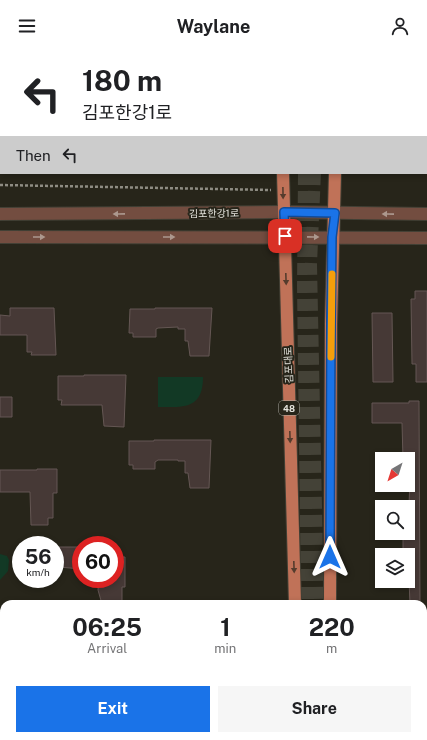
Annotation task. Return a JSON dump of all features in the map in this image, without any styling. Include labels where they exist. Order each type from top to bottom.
[{"type":"main road","name":"김포대로","points":[[283,174],[295,600]]},
{"type":"main road","points":[[330,600],[332,237],[335,213],[335,174]]},
{"type":"street","name":"김포한강1로","points":[[0,214],[284,212],[427,214]]},
{"type":"street","points":[[0,237],[285,236],[427,238]]},
{"type":"path","points":[[0,185],[283,190]]},
{"type":"green space","points":[[158,377],[203,377],[202,388],[199,396],[190,404],[176,407],[158,407]]},
{"type":"green space","points":[[0,554],[7,556],[9,560],[8,571],[0,580]]},
{"type":"building","points":[[415,291],[427,291],[427,382],[416,382],[416,364],[412,364],[411,299],[415,299]]},
{"type":"building","points":[[10,308],[54,308],[56,355],[31,355],[32,352],[27,352],[27,335],[0,335],[0,315],[10,316]]},
{"type":"building","points":[[212,308],[209,356],[190,356],[188,341],[185,341],[185,329],[178,329],[178,327],[158,328],[156,329],[156,337],[133,337],[133,333],[129,333],[130,309]]},
{"type":"building","points":[[372,313],[392,313],[393,382],[373,382]]},
{"type":"building","points":[[126,375],[124,427],[104,426],[102,405],[61,405],[62,400],[58,400],[58,376]]},
{"type":"building","points":[[0,397],[12,397],[12,417],[0,417]]},
{"type":"building","points":[[409,401],[419,401],[420,600],[410,600],[409,588],[415,588],[415,548],[403,548],[403,540],[415,540],[415,500],[409,500],[409,492],[415,492],[415,452],[403,452],[402,423],[372,423],[372,403],[409,403]]},
{"type":"building","points":[[211,440],[209,488],[190,488],[188,473],[185,473],[185,461],[158,460],[155,462],[155,469],[133,469],[133,465],[129,465],[129,441]]},
{"type":"building","points":[[57,469],[57,493],[53,493],[53,518],[48,518],[48,525],[31,525],[30,492],[0,492],[0,470]]},
{"type":"building","points":[[64,547],[72,547],[72,568],[64,567]]},
{"type":"building","points":[[124,557],[125,557],[124,587]]},
{"type":"building","points":[[98,588],[122,588],[122,600],[101,600]]},
{"type":"tunnel","points":[[304,174],[303,286],[307,600]]},
{"type":"tunnel","points":[[315,174],[311,264],[318,600]]},
{"type":"slow traffic","points":[[331,357],[332,274]]},
{"type":"route","points":[[285,236],[284,212],[335,213],[332,237],[330,557]]}]
